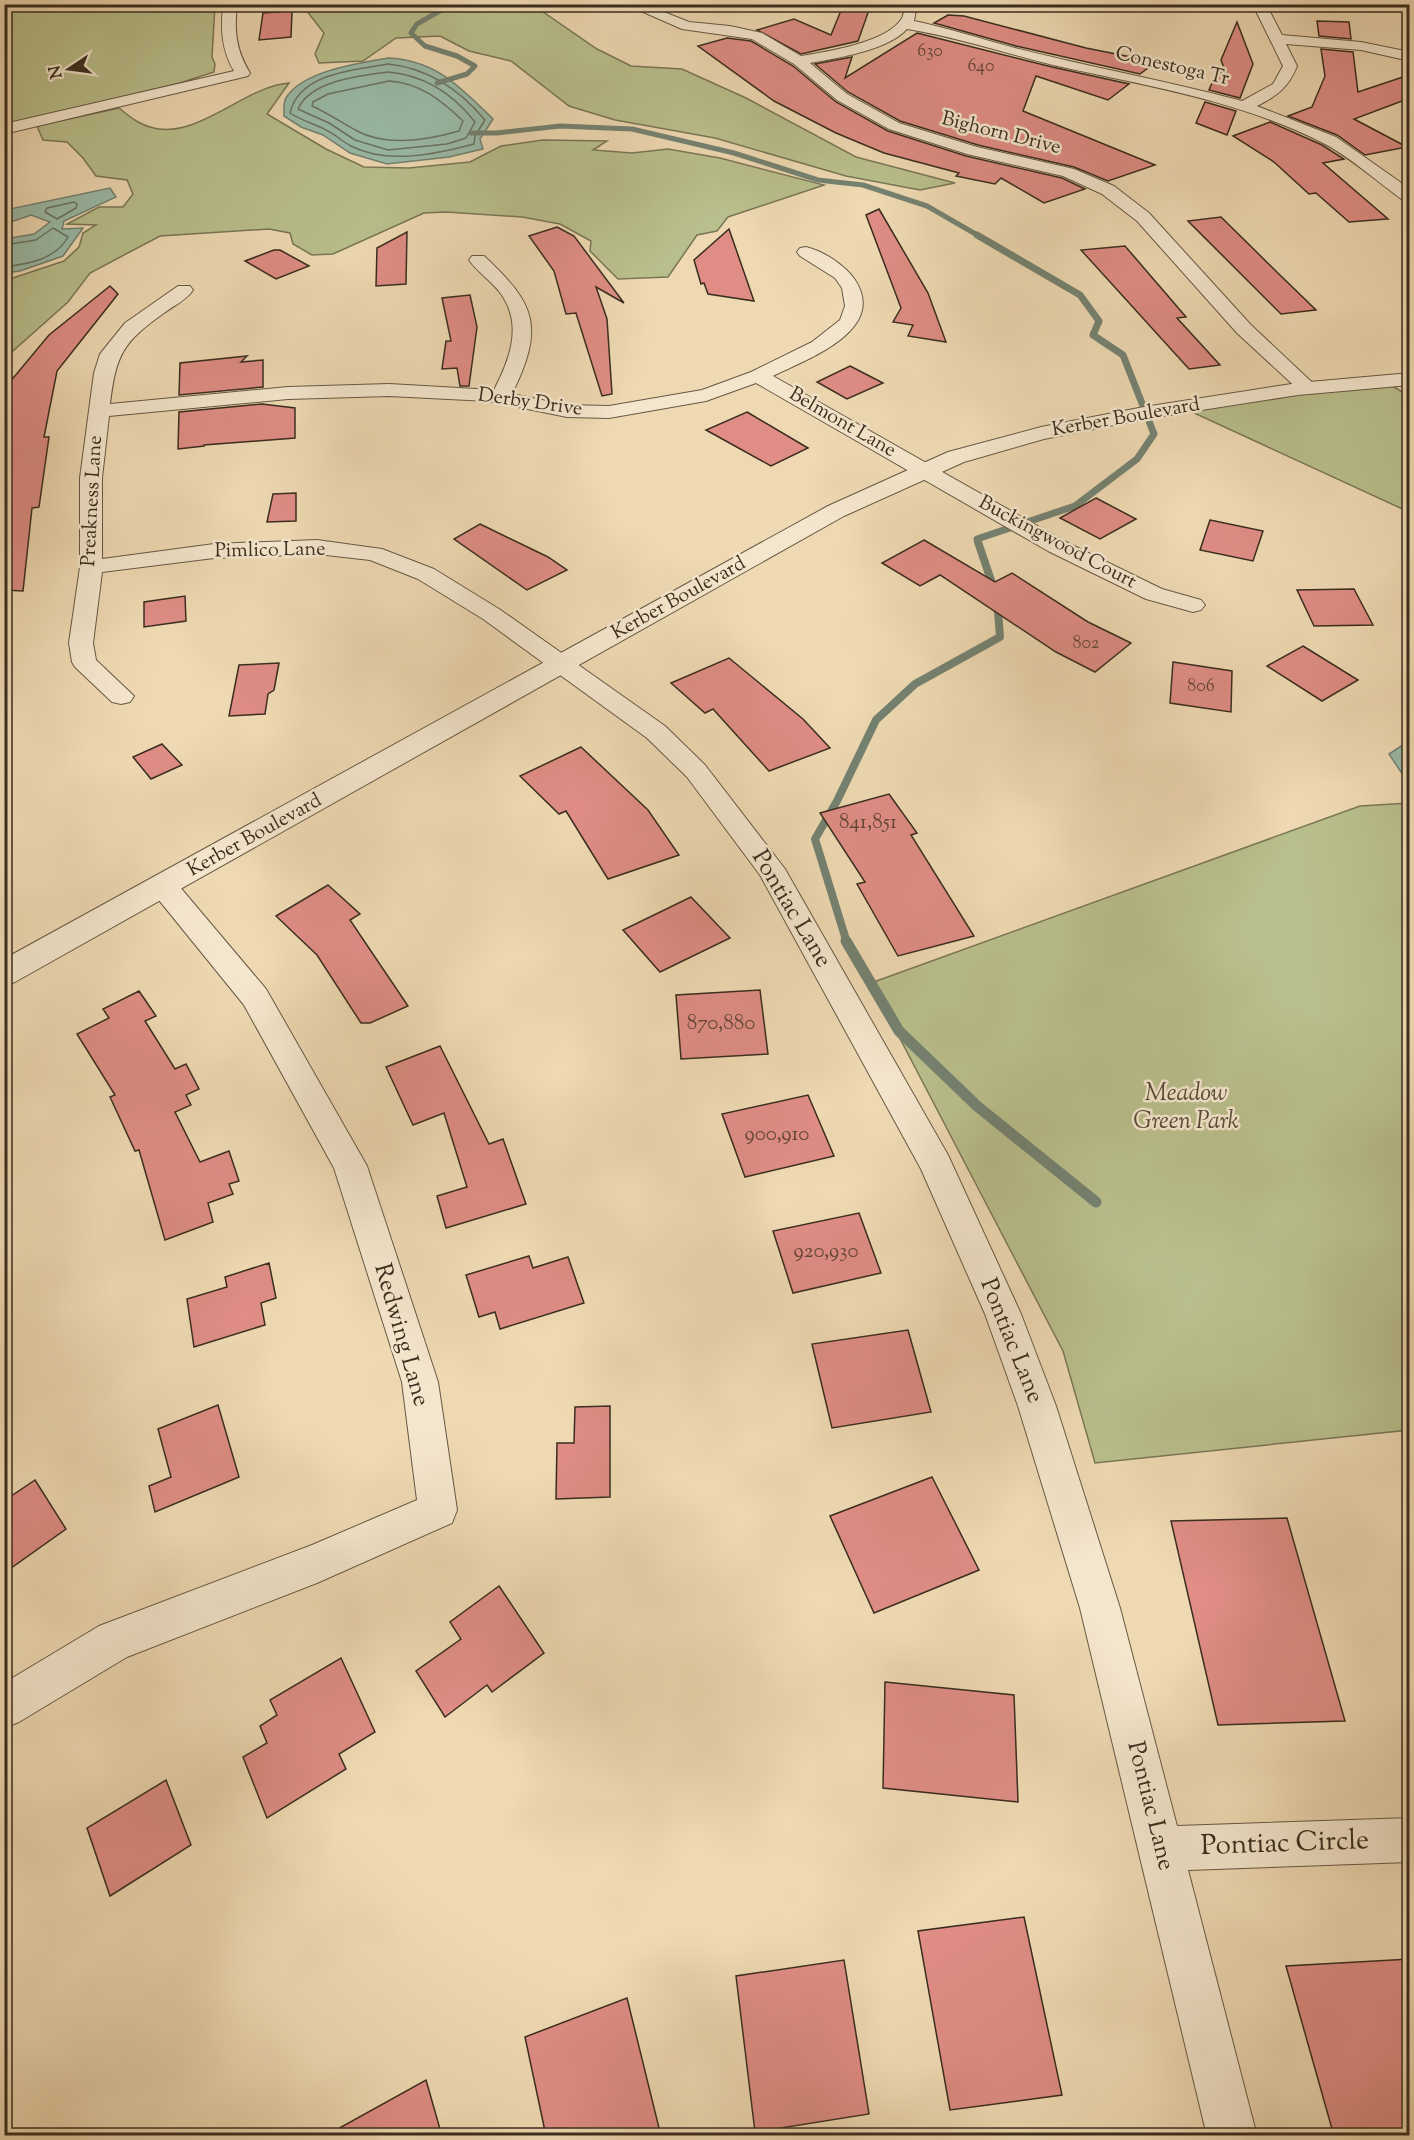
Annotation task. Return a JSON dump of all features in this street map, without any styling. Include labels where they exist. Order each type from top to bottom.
[{"type":"street","points":[[4,129],[243,73],[229,46],[228,28],[231,4]]},
{"type":"street","name":"Bighorn Drive","points":[[631,4],[687,26],[730,30],[758,36],[799,61],[842,97],[894,126],[973,151],[1068,172],[1108,190],[1143,216],[1244,328],[1308,388]]},
{"type":"street","points":[[799,61],[877,42],[905,24],[912,12],[910,4]]},
{"type":"street","points":[[1244,106],[1270,93],[1286,80],[1290,66],[1260,4]]},
{"type":"street","name":"Conestoga Tr","points":[[905,24],[944,31],[1012,51],[1244,106],[1330,140],[1410,197]]},
{"type":"street","points":[[1277,39],[1366,46],[1410,57]]},
{"type":"street","name":"Derby Drive","points":[[99,411],[167,402],[288,393],[389,390],[501,397],[567,411],[609,411],[706,395],[759,376],[819,346],[849,322],[854,306],[851,288],[842,274],[806,252]]},
{"type":"street","points":[[478,260],[503,282],[514,299],[522,319],[523,341],[515,370],[501,397]]},
{"type":"street","name":"Preakness Lane","points":[[121,696],[84,662],[81,643],[91,567],[91,478],[104,373],[110,354],[132,327],[184,290]]},
{"type":"street","name":"Belmont Lane","points":[[759,376],[925,470]]},
{"type":"street","name":"Kerber Boulevard","points":[[4,974],[836,511],[925,470],[956,457],[1041,433],[1146,413],[1308,388],[1410,379]]},
{"type":"street","name":"Buckingwood Court","points":[[925,470],[1056,546],[1154,594],[1193,605]]},
{"type":"street","name":"Pimlico Lane","points":[[91,567],[225,551],[317,547],[374,554],[426,574],[491,614],[563,664]]},
{"type":"street","name":"Pontiac Lane","points":[[563,664],[656,732],[696,771],[771,869],[936,1165],[1003,1314],[1037,1406],[1100,1608],[1232,2136]]},
{"type":"street","name":"Redwing Lane","points":[[4,1707],[114,1641],[317,1563],[438,1510],[420,1382],[350,1166],[255,997],[165,886]]},
{"type":"street","name":"Pontiac Circle","points":[[1160,1849],[1410,1840]]},
{"type":"green space","points":[[4,5],[215,5],[212,57],[215,64],[214,72],[180,83],[5,125]]},
{"type":"green space","points":[[311,5],[533,5],[597,49],[631,66],[682,69],[746,98],[856,157],[955,183],[920,190],[846,176],[715,138],[615,120],[569,106],[511,61],[469,51],[440,36],[396,38],[363,61],[319,63],[315,54],[324,33],[306,10]]},
{"type":"green space","points":[[289,83],[267,114],[326,149],[364,167],[409,168],[470,162],[501,146],[543,140],[607,141],[593,150],[632,153],[668,149],[720,158],[824,185],[728,217],[717,231],[697,235],[668,277],[618,279],[590,251],[591,241],[560,224],[522,217],[446,212],[424,213],[333,254],[312,255],[293,244],[290,233],[269,229],[160,236],[90,273],[68,302],[5,358],[5,278],[10,279],[64,261],[79,247],[83,233],[96,225],[67,224],[99,207],[123,207],[133,194],[127,180],[96,176],[67,142],[43,140],[37,126],[119,108],[138,122],[157,129],[176,129],[214,115],[270,87]]},
{"type":"green space","points":[[1384,381],[1409,396],[1409,512],[1181,407]]},
{"type":"green space","name":"Meadow Green Park","points":[[1409,803],[1409,1430],[1095,1463],[1063,1351],[871,983],[1360,806]]},
{"type":"water","points":[[388,58],[405,60],[434,70],[458,86],[481,107],[493,119],[480,139],[483,149],[449,157],[387,164],[350,153],[323,135],[301,127],[284,116],[286,98],[305,81],[332,70]]},
{"type":"water","points":[[110,188],[116,197],[64,221],[62,229],[83,228],[63,256],[20,271],[5,273],[5,239],[34,234],[50,222],[31,215],[5,224],[5,210]]},
{"type":"water","points":[[1409,741],[1409,784],[1389,754]]},
{"type":"building","points":[[842,8],[869,10],[858,41],[801,54],[757,30],[794,19],[831,35]]},
{"type":"building","points":[[292,11],[291,37],[259,40],[263,13]]},
{"type":"building","points":[[948,15],[964,16],[1086,48],[1156,62],[1140,74],[1016,46],[934,23]]},
{"type":"building","points":[[1317,21],[1349,22],[1351,39],[1319,36]]},
{"type":"building","points":[[1237,22],[1253,64],[1240,98],[1209,90],[1217,71],[1226,73],[1221,60]]},
{"type":"building","points":[[917,33],[1129,84],[1108,100],[1036,76],[1023,111],[1155,165],[1108,181],[1074,167],[978,145],[900,121],[848,92],[815,64],[852,57],[845,78]]},
{"type":"building","points":[[727,38],[751,41],[793,66],[836,102],[888,131],[966,156],[1062,178],[1085,189],[1044,203],[1001,178],[995,184],[956,176],[959,173],[884,153],[836,133],[774,101],[698,46]]},
{"type":"building","points":[[1321,49],[1353,52],[1358,92],[1403,77],[1410,98],[1354,119],[1407,147],[1365,155],[1337,135],[1288,116],[1312,107],[1325,76]]},
{"type":"building","points":[[1205,102],[1236,111],[1227,135],[1196,123]]},
{"type":"building","points":[[1270,122],[1322,145],[1344,159],[1323,163],[1388,219],[1349,222],[1316,193],[1309,194],[1274,162],[1233,136]]},
{"type":"building","points":[[879,209],[928,293],[946,342],[908,336],[913,325],[893,322],[901,308],[866,215]]},
{"type":"building","points":[[1221,217],[1316,310],[1281,314],[1188,221]]},
{"type":"building","points":[[557,227],[574,236],[624,303],[596,287],[607,319],[612,394],[602,396],[576,313],[566,314],[554,271],[529,236]]},
{"type":"building","points":[[729,229],[754,301],[708,294],[704,283],[701,284],[694,260]]},
{"type":"building","points":[[407,232],[406,284],[376,286],[377,248]]},
{"type":"building","points":[[1125,246],[1186,317],[1177,318],[1220,365],[1189,369],[1081,250]]},
{"type":"building","points":[[280,250],[309,266],[276,279],[245,261]]},
{"type":"building","points":[[110,286],[118,294],[57,371],[44,437],[49,437],[39,507],[32,508],[23,591],[4,590],[4,389],[49,335]]},
{"type":"building","points":[[470,295],[477,327],[469,386],[460,386],[457,368],[442,369],[446,341],[451,341],[442,298]]},
{"type":"building","points":[[247,356],[241,362],[263,360],[263,387],[179,395],[180,363]]},
{"type":"building","points":[[850,366],[883,383],[847,399],[817,382]]},
{"type":"building","points":[[262,404],[295,408],[295,438],[178,449],[179,412]]},
{"type":"building","points":[[747,412],[808,448],[771,466],[706,430]]},
{"type":"building","points":[[296,493],[296,521],[267,522],[273,494]]},
{"type":"building","points":[[1096,498],[1136,519],[1100,539],[1060,518]]},
{"type":"building","points":[[1210,520],[1263,531],[1253,561],[1200,550]]},
{"type":"building","points":[[480,524],[548,557],[567,570],[527,590],[454,539]]},
{"type":"building","points":[[924,540],[995,582],[1012,573],[1088,622],[1131,643],[1095,672],[1056,652],[940,575],[920,586],[882,563]]},
{"type":"building","points":[[1354,589],[1373,625],[1314,626],[1297,590]]},
{"type":"building","points":[[185,596],[186,621],[144,627],[144,602]]},
{"type":"building","points":[[1303,646],[1358,680],[1322,701],[1267,666]]},
{"type":"building","points":[[729,658],[803,719],[830,748],[769,771],[713,709],[705,713],[671,683]]},
{"type":"building","points":[[1173,662],[1232,671],[1231,712],[1170,703]]},
{"type":"building","points":[[279,663],[274,690],[268,694],[265,714],[229,716],[239,665]]},
{"type":"building","points":[[162,744],[182,765],[151,779],[133,757]]},
{"type":"building","points":[[581,747],[648,810],[679,855],[608,879],[566,811],[559,814],[520,776]]},
{"type":"building","points":[[889,794],[917,833],[911,835],[974,936],[898,956],[857,884],[865,882],[820,813]]},
{"type":"building","points":[[328,885],[360,914],[350,920],[408,1006],[370,1023],[361,1023],[317,955],[276,916]]},
{"type":"building","points":[[691,897],[730,938],[660,972],[623,930]]},
{"type":"building","points":[[760,990],[768,1054],[681,1059],[676,995]]},
{"type":"building","points":[[139,991],[156,1016],[145,1021],[175,1069],[186,1064],[199,1089],[186,1095],[191,1105],[175,1112],[200,1162],[229,1151],[239,1181],[229,1184],[233,1194],[208,1203],[213,1222],[165,1240],[139,1150],[135,1151],[110,1097],[115,1095],[77,1034],[109,1018],[103,1009]]},
{"type":"building","points":[[440,1046],[489,1144],[503,1139],[526,1204],[446,1228],[437,1196],[467,1187],[444,1113],[413,1125],[386,1067]]},
{"type":"building","points":[[808,1095],[834,1156],[745,1177],[722,1114]]},
{"type":"building","points":[[859,1213],[881,1273],[793,1293],[773,1231]]},
{"type":"building","points":[[529,1256],[533,1268],[568,1257],[584,1303],[500,1329],[495,1312],[479,1317],[466,1275]]},
{"type":"building","points":[[269,1263],[276,1298],[261,1303],[265,1325],[194,1347],[187,1299],[227,1287],[225,1277]]},
{"type":"building","points":[[908,1330],[931,1412],[832,1428],[812,1344]]},
{"type":"building","points":[[218,1405],[239,1477],[155,1512],[149,1486],[171,1477],[158,1429]]},
{"type":"building","points":[[610,1406],[610,1497],[556,1499],[557,1443],[574,1443],[575,1407]]},
{"type":"building","points":[[932,1477],[979,1570],[874,1613],[830,1516]]},
{"type":"building","points":[[35,1480],[66,1529],[4,1573],[4,1501]]},
{"type":"building","points":[[1287,1518],[1345,1721],[1218,1725],[1171,1521]]},
{"type":"building","points":[[499,1586],[544,1653],[492,1692],[487,1685],[445,1717],[416,1671],[461,1639],[450,1622]]},
{"type":"building","points":[[341,1658],[375,1732],[339,1754],[346,1769],[267,1818],[243,1757],[267,1743],[260,1726],[277,1715],[270,1700]]},
{"type":"building","points":[[885,1682],[1014,1695],[1018,1802],[883,1788]]},
{"type":"building","points":[[166,1780],[191,1845],[110,1896],[87,1828]]},
{"type":"building","points":[[1024,1917],[1062,2095],[950,2110],[918,1931]]},
{"type":"building","points":[[1410,1959],[1410,2136],[1334,2136],[1286,1966]]},
{"type":"building","points":[[844,1960],[869,2114],[755,2132],[736,1976]]},
{"type":"building","points":[[627,1998],[661,2136],[546,2136],[525,2037]]},
{"type":"building","points":[[426,2080],[442,2136],[325,2136]]},
{"type":"waterway","points":[[437,83],[467,74],[475,66],[457,56],[425,46],[411,33],[417,24],[452,4]]},
{"type":"waterway","points":[[471,133],[497,133],[560,126],[632,129],[734,153],[818,180],[863,185],[927,206],[979,236]]},
{"type":"waterway","points":[[977,235],[1080,295],[1099,321],[1093,335],[1123,355],[1154,434],[1137,459],[1075,506],[977,539],[978,543]]},
{"type":"waterway","points":[[847,942],[815,839],[837,801],[876,720],[915,684],[1000,637],[997,598],[978,542]]},
{"type":"waterway","points":[[847,942],[899,1031],[977,1106],[1096,1202]]}]
